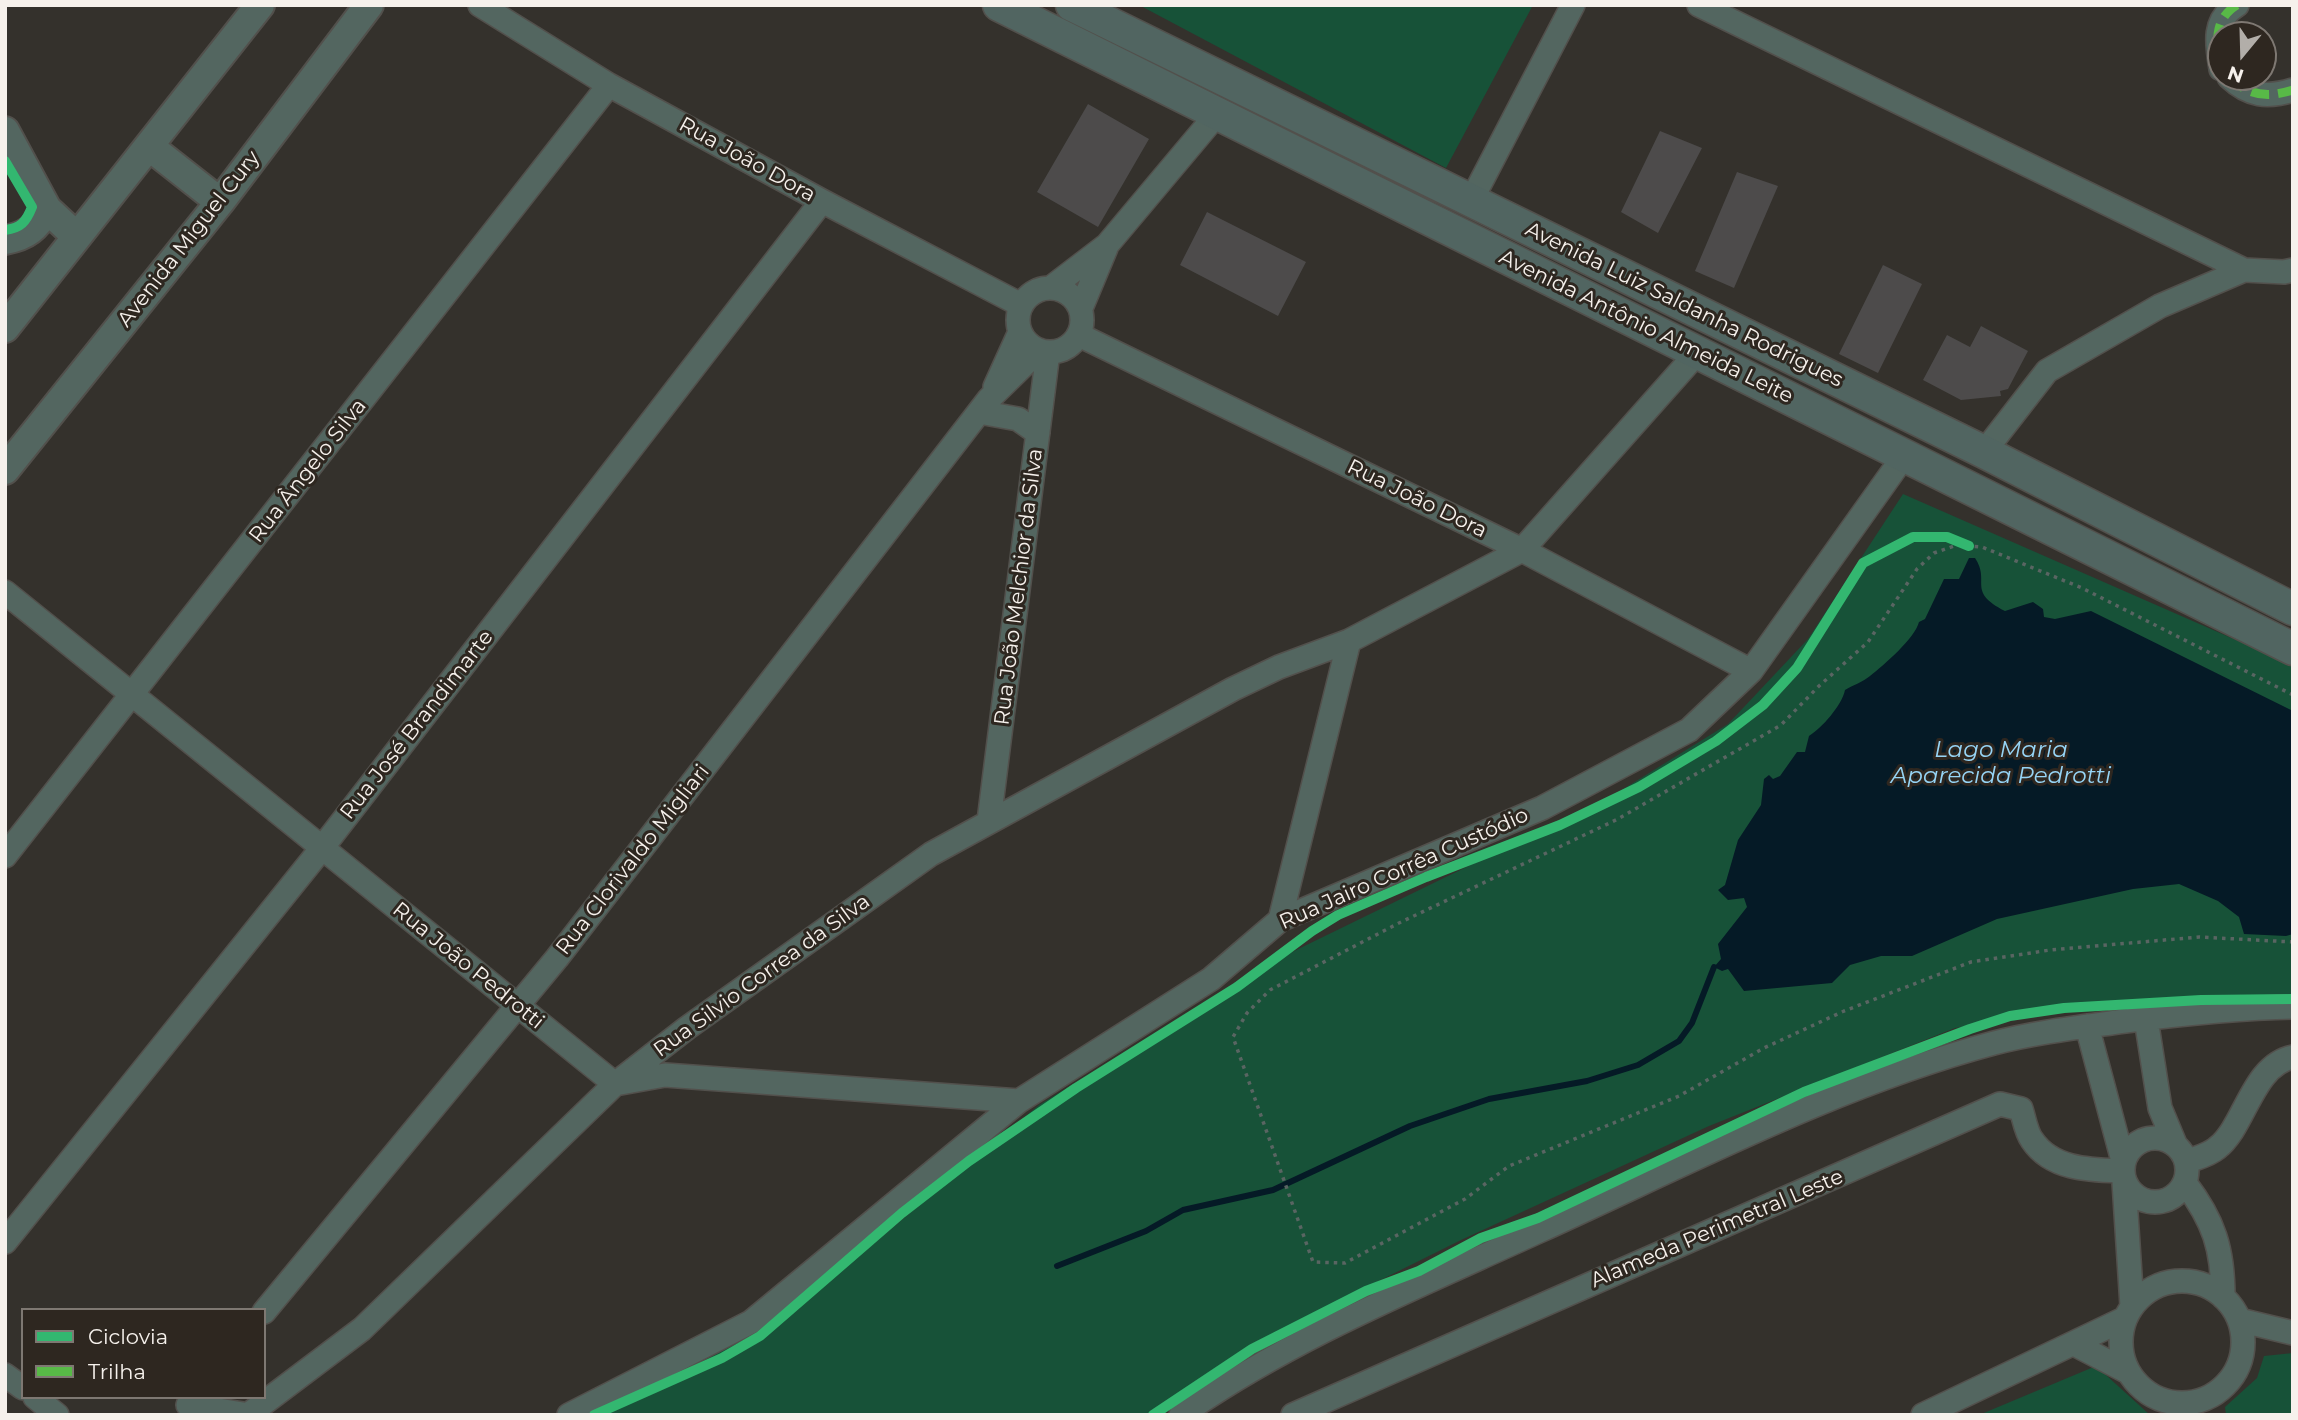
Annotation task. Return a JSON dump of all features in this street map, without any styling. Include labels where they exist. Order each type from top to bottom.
[{"type":"main road","name":"Avenida Antônio Almeida Leite","points":[[999,5],[2293,649]]},
{"type":"main road","name":"Avenida Luiz Saldanha Rodrigues","points":[[1072,5],[1984,452],[2293,609]]},
{"type":"street","points":[[9,311],[150,147],[260,5]]},
{"type":"street","name":"Avenida Miguel Cury","points":[[5,470],[220,202],[369,5]]},
{"type":"street","name":"Rua João Dora","points":[[480,5],[609,85],[822,201],[1021,304]]},
{"type":"street","points":[[1471,201],[1573,5]]},
{"type":"street","points":[[1699,5],[2244,270],[2293,270]]},
{"type":"street","points":[[2222,21],[2227,11],[2237,5]]},
{"type":"street","name":"Rua Ângelo Silva","points":[[5,856],[609,85]]},
{"type":"street","points":[[2243,91],[2272,97],[2293,90]]},
{"type":"street","points":[[1052,287],[1069,293],[1083,317],[1079,335],[1067,348],[1044,351],[1024,340],[1020,332],[1018,313],[1021,304],[1034,291],[1052,287],[1107,245],[1217,114]]},
{"type":"street","points":[[5,131],[47,209],[76,236]]},
{"type":"street","points":[[150,147],[220,202]]},
{"type":"street","name":"Rua José Brandimarte","points":[[5,1242],[322,848],[822,201]]},
{"type":"street","points":[[5,240],[22,237],[37,226],[47,209]]},
{"type":"street","points":[[1080,308],[1107,245]]},
{"type":"street","points":[[1984,452],[2047,371],[2160,306],[2244,270]]},
{"type":"street","name":"Rua Clorivaldo Migliari","points":[[984,406],[1020,332]]},
{"type":"street","name":"Rua João Dora","points":[[1079,335],[1522,550],[1751,671]]},
{"type":"street","name":"Rua Clorivaldo Migliari","points":[[266,1310],[557,958],[984,406],[1044,351]]},
{"type":"street","name":"Rua João Melchior da Silva","points":[[989,821],[1038,433],[1044,351]]},
{"type":"street","name":"Rua Silvio Correa da Silva","points":[[248,1415],[362,1329],[615,1084],[687,1028],[931,854],[1233,689],[1279,667],[1349,641],[1522,550],[1697,353]]},
{"type":"street","points":[[984,406],[1018,419],[1038,433]]},
{"type":"street","name":"Rua Jairo Corrêa Custódio","points":[[569,1415],[751,1322],[1019,1101],[1211,979],[1280,920],[1542,808],[1689,730],[1751,671],[1904,456]]},
{"type":"street","name":"Rua João Pedrotti","points":[[5,592],[615,1084]]},
{"type":"street","points":[[1280,920],[1349,641]]},
{"type":"street","points":[[1181,1415],[1214,1391],[1332,1326],[1776,1123],[1878,1080],[1996,1043],[2088,1026],[2293,1007]]},
{"type":"street","points":[[2146,1019],[2160,1108],[2182,1163],[2207,1213],[2223,1260],[2223,1297]]},
{"type":"street","points":[[2088,1026],[2123,1171],[2130,1191],[2148,1202],[2170,1199],[2182,1163],[2218,1148],[2253,1091],[2279,1059],[2293,1056]]},
{"type":"street","points":[[615,1084],[665,1075],[1019,1101]]},
{"type":"street","name":"Alameda Perimetral Leste","points":[[1293,1415],[2000,1104],[2021,1109],[2031,1140],[2055,1160],[2081,1170],[2123,1171]]},
{"type":"street","points":[[1923,1415],[2076,1345],[2128,1312],[2154,1287],[2175,1281],[2197,1283],[2223,1297],[2239,1320],[2243,1338],[2242,1356],[2229,1380],[2207,1406],[2182,1403],[2160,1406],[2128,1372],[2120,1337],[2128,1312],[2123,1171],[2135,1144],[2155,1137],[2182,1163]]},
{"type":"street","points":[[2239,1320],[2287,1333]]},
{"type":"street","points":[[2242,1356],[2287,1333]]},
{"type":"street","points":[[2076,1345],[2128,1372]]},
{"type":"street","points":[[5,1374],[21,1386]]},
{"type":"street","points":[[37,1399],[57,1415]]},
{"type":"street","points":[[188,1405],[248,1415]]},
{"type":"path","points":[[1947,537],[1969,546],[2006,555],[2082,588],[2293,695]]},
{"type":"path","points":[[1969,546],[1957,545],[1934,553],[1917,569],[1868,642],[1819,686],[1781,726],[1618,819],[1399,923],[1270,990],[1247,1013],[1233,1037],[1313,1262],[1345,1263],[1465,1199],[1509,1166],[1679,1096],[1764,1048],[1844,1011],[1970,962],[2050,950],[2199,937],[2293,942]]},
{"type":"green space","points":[[1139,5],[1533,5],[1446,168]]},
{"type":"green space","points":[[1903,494],[2293,665],[2293,996],[2073,1011],[1955,1028],[1709,1126],[1461,1240],[1248,1346],[1146,1415],[602,1415],[787,1316],[1039,1105],[1286,955],[1612,796],[1728,724],[1808,639]]},
{"type":"green space","points":[[2293,1353],[2293,1415],[2226,1415],[2225,1407],[2257,1378],[2264,1356]]},
{"type":"green space","points":[[2096,1366],[2150,1415],[1979,1415]]},
{"type":"water","name":"Lago Maria Aparecida Pedrotti","points":[[1969,558],[1975,558],[1979,566],[1981,586],[1986,598],[2005,611],[2033,602],[2043,609],[2044,617],[2055,619],[2091,611],[2293,711],[2293,934],[2244,934],[2239,917],[2218,901],[2179,884],[2133,889],[1997,919],[1912,956],[1881,956],[1850,965],[1832,983],[1744,991],[1728,969],[1722,971],[1714,967],[1721,959],[1718,944],[1747,907],[1744,898],[1728,900],[1718,890],[1725,885],[1738,840],[1761,805],[1764,779],[1769,775],[1773,779],[1780,776],[1797,752],[1805,752],[1809,736],[1831,716],[1845,690],[1867,678],[1898,651],[1912,636],[1919,622],[1925,619],[1944,579],[1959,579]]},
{"type":"building","points":[[1088,104],[1149,139],[1098,227],[1037,192]]},
{"type":"building","points":[[1660,131],[1702,148],[1658,233],[1621,212]]},
{"type":"building","points":[[1737,172],[1778,186],[1734,288],[1695,271]]},
{"type":"building","points":[[1207,212],[1306,262],[1278,316],[1180,265]]},
{"type":"building","points":[[1883,265],[1922,284],[1878,373],[1839,354]]},
{"type":"building","points":[[1981,326],[2028,351],[2008,389],[2000,391],[2001,396],[1961,400],[1923,380],[1947,335],[1970,347]]},
{"type":"waterway","points":[[1057,1266],[1146,1231],[1183,1210],[1273,1190],[1410,1126],[1489,1099],[1587,1081],[1638,1065],[1679,1041],[1692,1023],[1714,967]]},
{"type":"marked path","points":[[2222,21],[2237,5]]},
{"type":"marked path","points":[[2249,91],[2275,94],[2293,90]]},
{"type":"cycle path","points":[[5,161],[32,207],[22,223],[5,230]]},
{"type":"cycle path","points":[[594,1415],[722,1358],[760,1336],[902,1213],[969,1161],[1076,1088],[1237,987],[1338,915],[1426,877],[1560,825],[1639,787],[1716,741],[1763,705],[1797,668],[1863,563],[1913,537],[1947,537],[1969,546]]},
{"type":"cycle path","points":[[1153,1415],[1252,1349],[1366,1291],[1419,1271],[1481,1238],[1538,1218],[1804,1092],[1970,1029],[2010,1016],[2064,1008],[2201,1000],[2293,999]]}]
